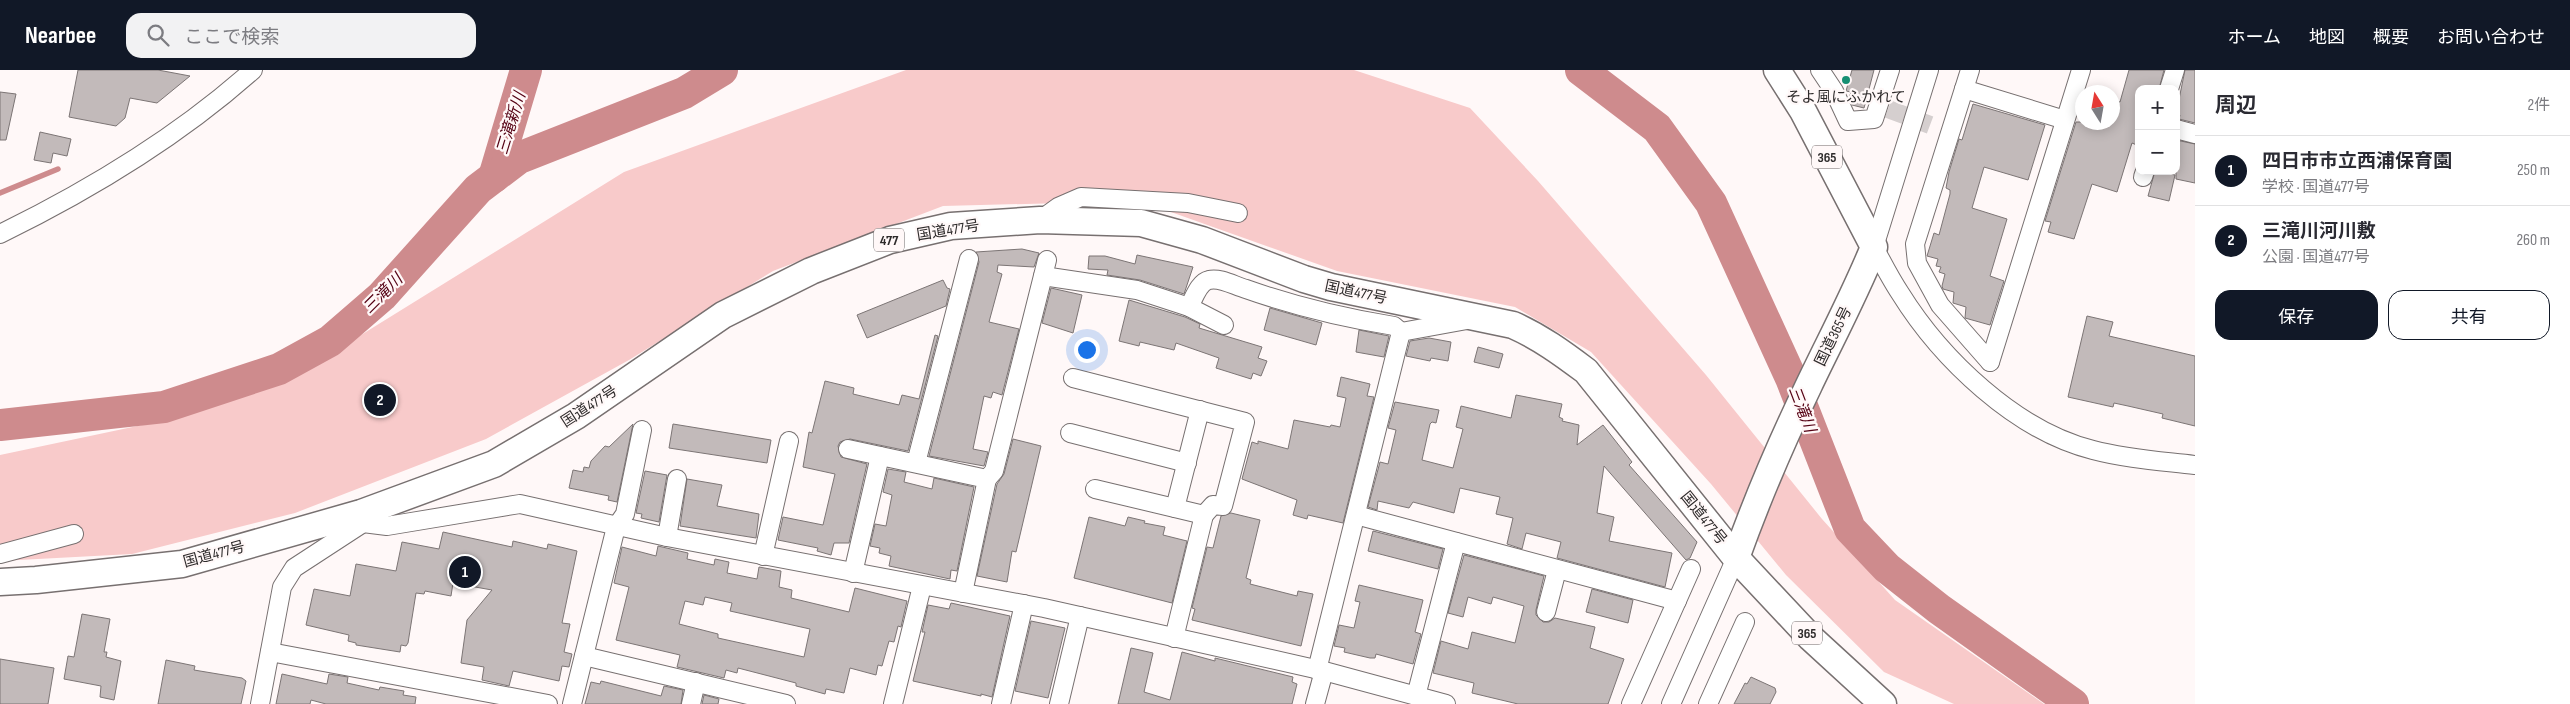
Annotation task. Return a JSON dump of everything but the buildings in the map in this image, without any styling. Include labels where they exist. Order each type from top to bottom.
[{"type":"highway","name":"365","points":[[1776,70],[1804,111],[1874,246]]},
{"type":"highway","name":"国道477号","points":[[0,582],[36,580],[182,564],[362,518],[494,464],[576,416],[723,315],[811,271],[890,240],[951,226],[1040,220],[1140,222],[1202,240],[1304,279],[1331,287],[1483,317],[1513,325],[1534,334],[1586,371],[1736,558]]},
{"type":"highway","name":"国道365号","points":[[1736,558],[1747,526],[1808,388],[1862,277],[1874,246]]},
{"type":"highway","name":"365","points":[[1736,558],[1811,638],[1883,704]]},
{"type":"street","points":[[0,234],[80,192],[129,163],[253,70]]},
{"type":"street","points":[[1820,70],[1834,91],[1848,121],[1874,119],[1883,107],[1890,70]]},
{"type":"street","points":[[1930,70],[1874,246],[1900,294],[1946,352],[1976,382],[2023,420],[2058,438],[2092,450],[2128,458],[2195,465]]},
{"type":"street","points":[[1970,70],[1964,88],[1944,130],[1916,244],[1917,263],[1940,306],[1990,362],[2081,70]]},
{"type":"street","points":[[2171,85],[2175,70]]},
{"type":"street","points":[[1964,88],[2065,120]]},
{"type":"street","points":[[2180,130],[2195,134]]},
{"type":"street","points":[[1040,220],[1058,207],[1081,197],[1188,203],[1238,213]]},
{"type":"street","points":[[916,463],[969,258]]},
{"type":"street","points":[[964,593],[988,479],[994,471],[1045,268],[1130,288],[1189,306],[1224,325]]},
{"type":"street","points":[[1189,306],[1203,283],[1207,280],[1218,280],[1261,294],[1339,315],[1394,326],[1401,332]]},
{"type":"street","points":[[1401,332],[1483,317]]},
{"type":"street","points":[[1316,704],[1320,670],[1401,332]]},
{"type":"street","points":[[1073,378],[1245,422],[1223,506],[1213,505],[1204,515],[1174,638]]},
{"type":"street","points":[[1175,508],[1200,410]]},
{"type":"street","points":[[572,704],[616,527],[625,514],[642,430]]},
{"type":"street","points":[[1070,433],[1187,463]]},
{"type":"street","points":[[763,556],[789,441]]},
{"type":"street","points":[[848,449],[988,479]]},
{"type":"street","points":[[853,572],[880,456]]},
{"type":"street","points":[[667,537],[677,478]]},
{"type":"street","points":[[1096,489],[1204,515]]},
{"type":"street","points":[[260,704],[282,587],[286,577],[294,568],[362,518],[387,526],[520,504],[616,527],[1080,616],[1320,670],[1446,704]]},
{"type":"street","points":[[1356,515],[1677,601]]},
{"type":"street","points":[[0,554],[74,534]]},
{"type":"street","points":[[1416,696],[1456,542]]},
{"type":"street","points":[[1671,704],[1736,558]]},
{"type":"street","points":[[1631,704],[1691,569]]},
{"type":"street","points":[[1546,612],[1557,570]]},
{"type":"street","points":[[893,704],[922,586]]},
{"type":"street","points":[[1001,704],[1024,604]]},
{"type":"street","points":[[1058,704],[1080,616]]},
{"type":"street","points":[[1708,704],[1745,622]]},
{"type":"street","points":[[270,652],[548,704]]},
{"type":"street","points":[[584,656],[786,704]]},
{"type":"street","points":[[691,704],[696,682]]},
{"type":"shaded area","points":[[906,70],[1354,70],[1470,108],[1538,181],[1706,375],[1822,519],[1895,600],[2044,704],[1954,704],[1884,672],[1786,575],[1711,484],[1591,352],[1515,307],[1337,271],[1140,201],[943,206],[773,271],[629,360],[486,439],[295,513],[132,554],[0,561],[0,455],[142,425],[361,335],[624,172]]},
{"type":"waterway","name":"三滝新川","points":[[494,177],[526,70]]},
{"type":"waterway","name":"三滝川","points":[[0,425],[164,407],[279,369],[330,341],[382,296],[478,189],[519,158],[684,93],[722,70]]},
{"type":"waterway","name":"三滝川","points":[[1581,70],[1657,128],[1711,203],[1791,378],[1850,529],[1887,568],[1939,609],[2073,704]]},
{"type":"waterway","points":[[0,193],[58,169]]},
{"type":"tunnel","points":[[1888,109],[1938,128]]},
{"type":"place","name":"そよ風にふかれて","points":[[1846,80]]},
{"type":"place","name":"三滝川河川敷","points":[[380,400]]},
{"type":"place","name":"四日市市立西浦保育園","points":[[465,572]]}]
